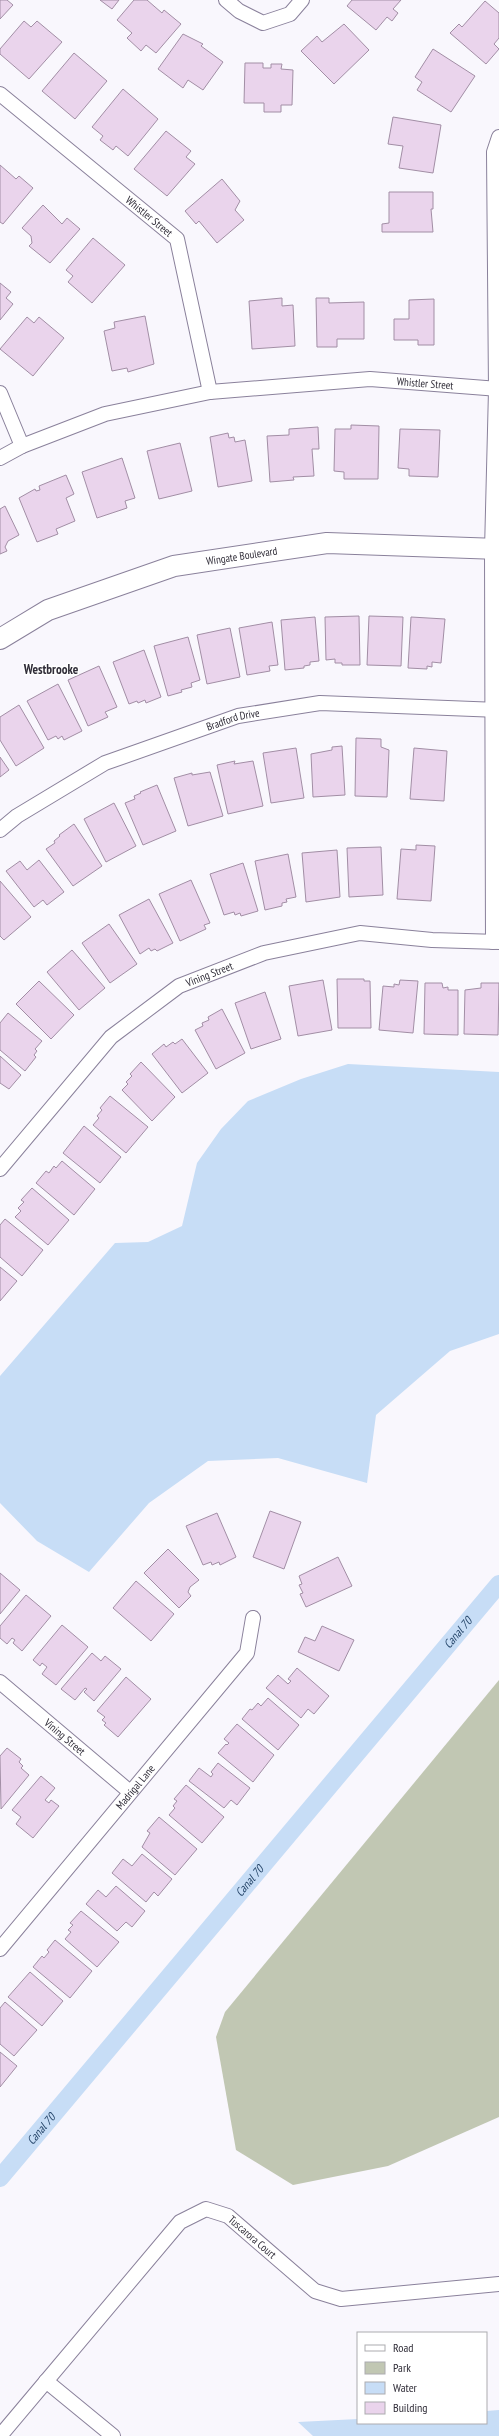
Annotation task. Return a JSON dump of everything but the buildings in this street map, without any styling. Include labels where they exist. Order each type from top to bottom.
[{"type":"street","points":[[226,0],[239,11],[263,23],[290,14],[302,0]]},
{"type":"street","name":"Whistler Street","points":[[0,94],[177,239],[210,392]]},
{"type":"street","points":[[496,942],[495,549],[497,389],[494,152],[499,137]]},
{"type":"street","name":"Whistler Street","points":[[0,458],[22,446],[105,414],[210,392],[370,379],[497,389]]},
{"type":"street","points":[[0,393],[22,446]]},
{"type":"street","name":"Wingate Boulevard","points":[[0,639],[48,610],[174,566],[327,543],[495,549]]},
{"type":"street","name":"Bradford Drive","points":[[0,830],[17,816],[105,763],[238,716],[320,703],[495,710]]},
{"type":"street","name":"Vining Street","points":[[0,1169],[111,1037],[179,986],[264,953],[360,933],[432,940],[496,942]]},
{"type":"street","name":"Madrigal Lane","points":[[0,1949],[247,1653],[253,1618]]},
{"type":"street","name":"Vining Street","points":[[0,1682],[130,1792]]},
{"type":"street","name":"Tuscarora Court","points":[[0,2436],[180,2222],[206,2209],[228,2216],[315,2291],[341,2299],[499,2284]]},
{"type":"street","points":[[46,2381],[113,2436]]},
{"type":"green space","points":[[499,1680],[499,2117],[388,2166],[293,2185],[236,2150],[216,2037],[225,2012]]},
{"type":"water","points":[[348,1064],[499,1072],[499,1334],[450,1351],[376,1415],[367,1483],[278,1458],[208,1461],[149,1503],[89,1572],[37,1541],[0,1503],[0,1376],[115,1243],[148,1242],[182,1226],[197,1163],[221,1129],[248,1101],[301,1079]]},
{"type":"water","points":[[499,2410],[499,2436],[313,2436],[298,2422],[357,2419],[357,2424],[487,2424],[487,2411]]},
{"type":"waterway","name":"Canal 70","points":[[0,2178],[499,1584]]},
{"type":"district","name":"Westbrooke","points":[[51,669]]}]
